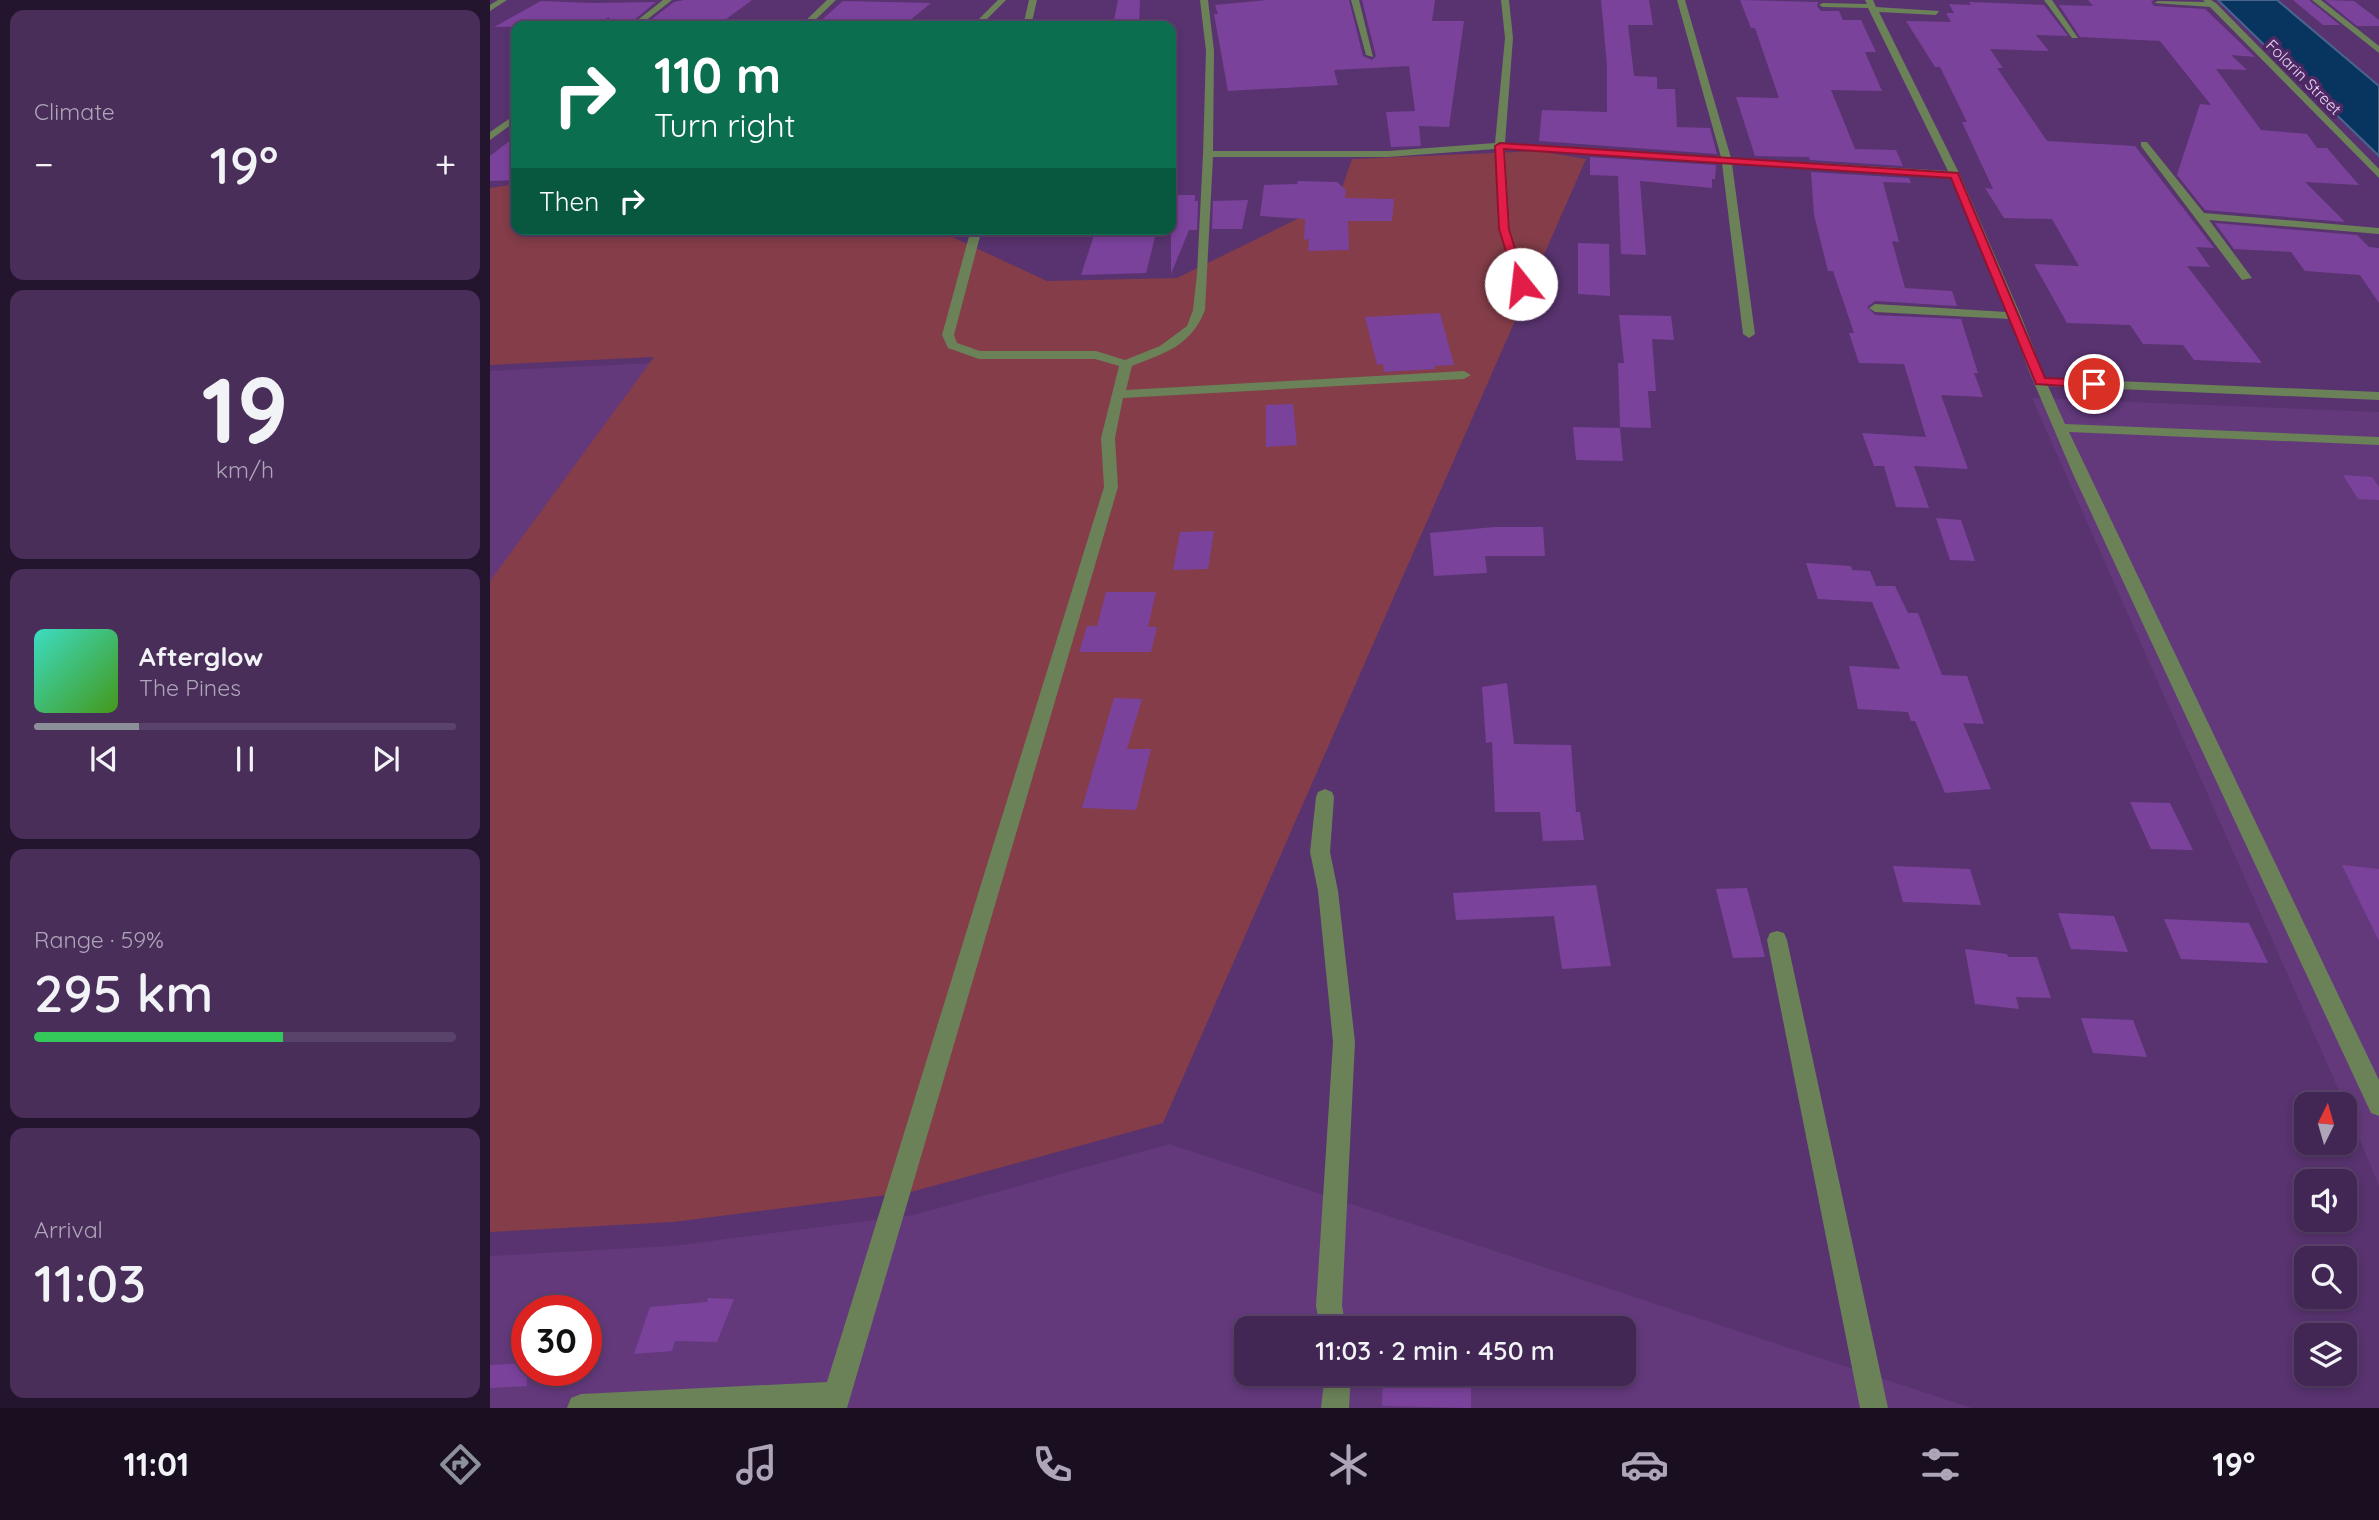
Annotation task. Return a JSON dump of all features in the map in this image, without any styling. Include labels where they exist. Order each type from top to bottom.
[{"type":"street","points":[[490,9],[503,0]]},
{"type":"street","points":[[641,21],[668,0]]},
{"type":"street","points":[[809,21],[832,0]]},
{"type":"street","points":[[981,21],[1002,0]]},
{"type":"street","points":[[1028,21],[1033,0]]},
{"type":"street","points":[[975,235],[948,335],[952,345],[979,355],[1096,355],[1126,364],[1164,349],[1192,327],[1199,310],[1208,154],[1210,51],[1204,0]]},
{"type":"street","points":[[1355,0],[1370,55]]},
{"type":"street","points":[[1505,0],[1509,38],[1500,146],[1504,229],[1521,284]]},
{"type":"street","points":[[1681,0],[1727,162],[1749,334]]},
{"type":"street","points":[[2048,0],[2075,36]]},
{"type":"street","points":[[2316,0],[2379,50]]},
{"type":"street","points":[[2158,3],[2210,2]]},
{"type":"street","name":"Folarin Street","points":[[2210,2],[2379,175]]},
{"type":"street","points":[[1822,5],[1871,5],[1936,13]]},
{"type":"street","points":[[1871,5],[1955,175],[2080,474],[2379,1105]]},
{"type":"street","points":[[490,137],[511,121]]},
{"type":"street","points":[[2144,145],[2246,278]]},
{"type":"street","points":[[1208,154],[1388,154],[1500,146],[1955,175]]},
{"type":"street","points":[[2201,216],[2379,231]]},
{"type":"street","points":[[1875,308],[2015,316]]},
{"type":"street","points":[[581,1408],[835,1401],[1111,487],[1108,438],[1126,364]]},
{"type":"street","points":[[1118,394],[1464,375]]},
{"type":"street","points":[[2040,382],[2379,396]]},
{"type":"street","points":[[2061,428],[2379,441]]},
{"type":"street","points":[[1325,797],[1320,852],[1328,891],[1344,1042],[1329,1306],[1331,1316]]},
{"type":"street","points":[[1777,940],[1874,1408]]},
{"type":"street","points":[[1335,1408],[1337,1386]]},
{"type":"shaded area","points":[[1538,151],[1586,159],[1163,1123],[911,1192],[673,1222],[490,1232],[490,581],[654,357],[490,365],[490,188],[511,185],[511,235],[948,235],[1047,281],[1177,278],[1338,199],[1352,159]]},
{"type":"shaded area","points":[[654,363],[490,588],[490,371]]},
{"type":"shaded area","points":[[2032,398],[2379,412],[2379,1186],[2357,1133],[2357,1092],[2340,1092]]},
{"type":"shaded area","points":[[1169,1144],[1972,1408],[490,1408],[490,1256],[672,1246],[914,1215]]},
{"type":"water","points":[[2218,0],[2277,0],[2379,86],[2379,156]]},
{"type":"building","points":[[752,0],[724,21],[649,21],[674,2]]},
{"type":"building","points":[[1118,0],[1140,0],[1139,21],[1114,21]]},
{"type":"building","points":[[1267,0],[1349,0],[1363,56],[1372,60],[1376,56],[1362,0],[1435,0],[1432,21],[1464,21],[1449,127],[1419,126],[1421,146],[1391,147],[1386,112],[1415,111],[1409,66],[1334,70],[1338,85],[1228,91],[1214,14],[1218,14],[1215,5]]},
{"type":"building","points":[[1601,0],[1649,0],[1653,25],[1628,25],[1634,76],[1657,77],[1657,89],[1675,89],[1677,127],[1710,128],[1717,154],[1539,141],[1542,110],[1607,112],[1607,65]]},
{"type":"building","points":[[1740,0],[1818,2],[1817,6],[1821,11],[1839,11],[1843,20],[1861,20],[1876,52],[1865,52],[1882,91],[1831,90],[1855,149],[1896,150],[1903,166],[1810,160],[1809,157],[1755,156],[1736,97],[1779,98],[1755,28],[1751,28]]},
{"type":"building","points":[[2088,0],[2154,0],[2151,2],[2154,6],[2205,9],[2255,57],[2231,55],[2247,70],[2216,69],[2261,130],[2307,134],[2317,148],[2327,148],[2359,185],[2305,182],[2345,222],[2205,210],[2177,175],[2200,104],[2211,105],[2160,41],[2080,37],[2059,5],[2093,6]]},
{"type":"building","points":[[2293,0],[2309,0],[2340,25],[2323,25]]},
{"type":"building","points":[[2325,0],[2354,1],[2379,20],[2379,26],[2357,26]]},
{"type":"building","points":[[541,1],[656,2],[633,21],[609,21],[609,17],[602,21],[511,21],[511,27],[494,27]]},
{"type":"building","points":[[843,1],[931,3],[909,21],[820,21]]},
{"type":"building","points":[[1969,2],[2044,5],[2068,36],[2036,35],[2049,51],[1990,49],[2003,68],[1997,68],[2047,141],[2135,146],[2214,248],[2196,247],[2210,267],[2187,266],[2262,363],[2194,360],[2183,345],[2143,344],[2130,325],[2067,323],[2034,264],[2079,266],[2052,219],[2004,218],[1985,188],[1993,189],[1962,122],[1967,122],[1940,67],[1935,67],[1906,21],[1951,22],[1946,13],[1954,13],[1949,4],[1971,5]]},
{"type":"building","points":[[511,140],[511,180],[490,181],[490,156]]},
{"type":"building","points":[[1590,157],[1716,165],[1715,179],[1712,179],[1712,188],[1640,181],[1646,255],[1621,254],[1618,176],[1590,175]]},
{"type":"building","points":[[1811,172],[1909,178],[1911,183],[1883,182],[1899,242],[1892,241],[1905,288],[1952,291],[1957,306],[1875,301],[1867,307],[1875,315],[1961,319],[1978,373],[1974,373],[1983,397],[1941,395],[1968,469],[1914,466],[1929,508],[1896,507],[1884,466],[1874,466],[1862,433],[1926,437],[1904,364],[1859,363],[1849,333],[1854,333],[1833,271],[1828,271],[1814,215]]},
{"type":"building","points":[[1298,181],[1337,182],[1346,190],[1345,198],[1394,199],[1392,221],[1348,221],[1349,250],[1308,251],[1309,239],[1304,240],[1305,219],[1260,216],[1264,185],[1297,184]]},
{"type":"building","points":[[1176,195],[1195,195],[1195,201],[1198,201],[1197,230],[1189,230],[1171,274],[1171,235],[1176,235]]},
{"type":"building","points":[[1248,200],[1242,229],[1212,229],[1213,201]]},
{"type":"building","points":[[2215,223],[2357,235],[2369,247],[2379,248],[2379,303],[2360,275],[2305,271],[2291,252],[2234,249]]},
{"type":"building","points":[[1094,235],[1156,235],[1146,273],[1081,275]]},
{"type":"building","points":[[1578,243],[1609,244],[1610,296],[1578,294]]},
{"type":"building","points":[[1440,313],[1454,365],[1384,372],[1383,364],[1377,365],[1365,317]]},
{"type":"building","points":[[1619,315],[1671,316],[1674,340],[1652,339],[1656,391],[1648,391],[1651,428],[1620,427],[1618,363],[1624,363]]},
{"type":"building","points":[[1293,404],[1297,445],[1266,447],[1266,405]]},
{"type":"building","points":[[1573,427],[1620,428],[1623,461],[1576,460]]},
{"type":"building","points":[[2343,475],[2372,477],[2379,487],[2379,500],[2358,499]]},
{"type":"building","points":[[1936,518],[1961,520],[1975,561],[1950,560]]},
{"type":"building","points":[[1494,527],[1543,527],[1545,556],[1485,556],[1487,573],[1434,576],[1430,533]]},
{"type":"building","points":[[1214,531],[1208,569],[1173,570],[1180,532]]},
{"type":"building","points":[[1806,563],[1851,566],[1852,570],[1870,571],[1876,586],[1895,586],[1908,613],[1918,613],[1942,675],[1967,676],[1984,724],[1963,723],[1991,789],[1945,793],[1915,721],[1911,721],[1908,712],[1858,709],[1849,666],[1900,669],[1872,602],[1818,599]]},
{"type":"building","points":[[1106,592],[1156,592],[1148,627],[1157,627],[1151,652],[1079,652],[1087,626],[1097,626]]},
{"type":"building","points":[[1507,683],[1514,744],[1571,745],[1576,812],[1580,812],[1584,840],[1543,841],[1540,812],[1495,812],[1492,742],[1486,743],[1482,687]]},
{"type":"building","points":[[1114,698],[1142,699],[1127,749],[1151,749],[1136,810],[1082,808]]},
{"type":"building","points":[[2130,802],[2170,803],[2193,850],[2151,849]]},
{"type":"building","points":[[2342,865],[2379,869],[2379,941]]},
{"type":"building","points":[[1893,866],[1970,869],[1981,905],[1903,902]]},
{"type":"building","points":[[1596,885],[1611,966],[1562,969],[1554,916],[1456,920],[1453,893]]},
{"type":"building","points":[[1747,888],[1765,957],[1733,958],[1716,889]]},
{"type":"building","points":[[2058,913],[2114,916],[2128,952],[2071,949]]},
{"type":"building","points":[[2164,919],[2249,923],[2268,963],[2181,959]]},
{"type":"building","points":[[1965,949],[2007,954],[2008,957],[2037,957],[2051,998],[2016,997],[2019,1009],[1975,1004]]},
{"type":"building","points":[[2081,1018],[2133,1020],[2147,1057],[2093,1053]]},
{"type":"building","points":[[708,1298],[734,1299],[717,1342],[675,1341],[672,1351],[634,1354],[650,1307],[707,1302]]},
{"type":"building","points":[[511,1364],[511,1386],[527,1386],[490,1388],[490,1365]]},
{"type":"building","points":[[1383,1386],[1471,1386],[1471,1408],[1382,1406]]},
{"type":"route","points":[[1521,284],[1504,229],[1500,146],[1955,175],[2040,382],[2094,384]]}]
